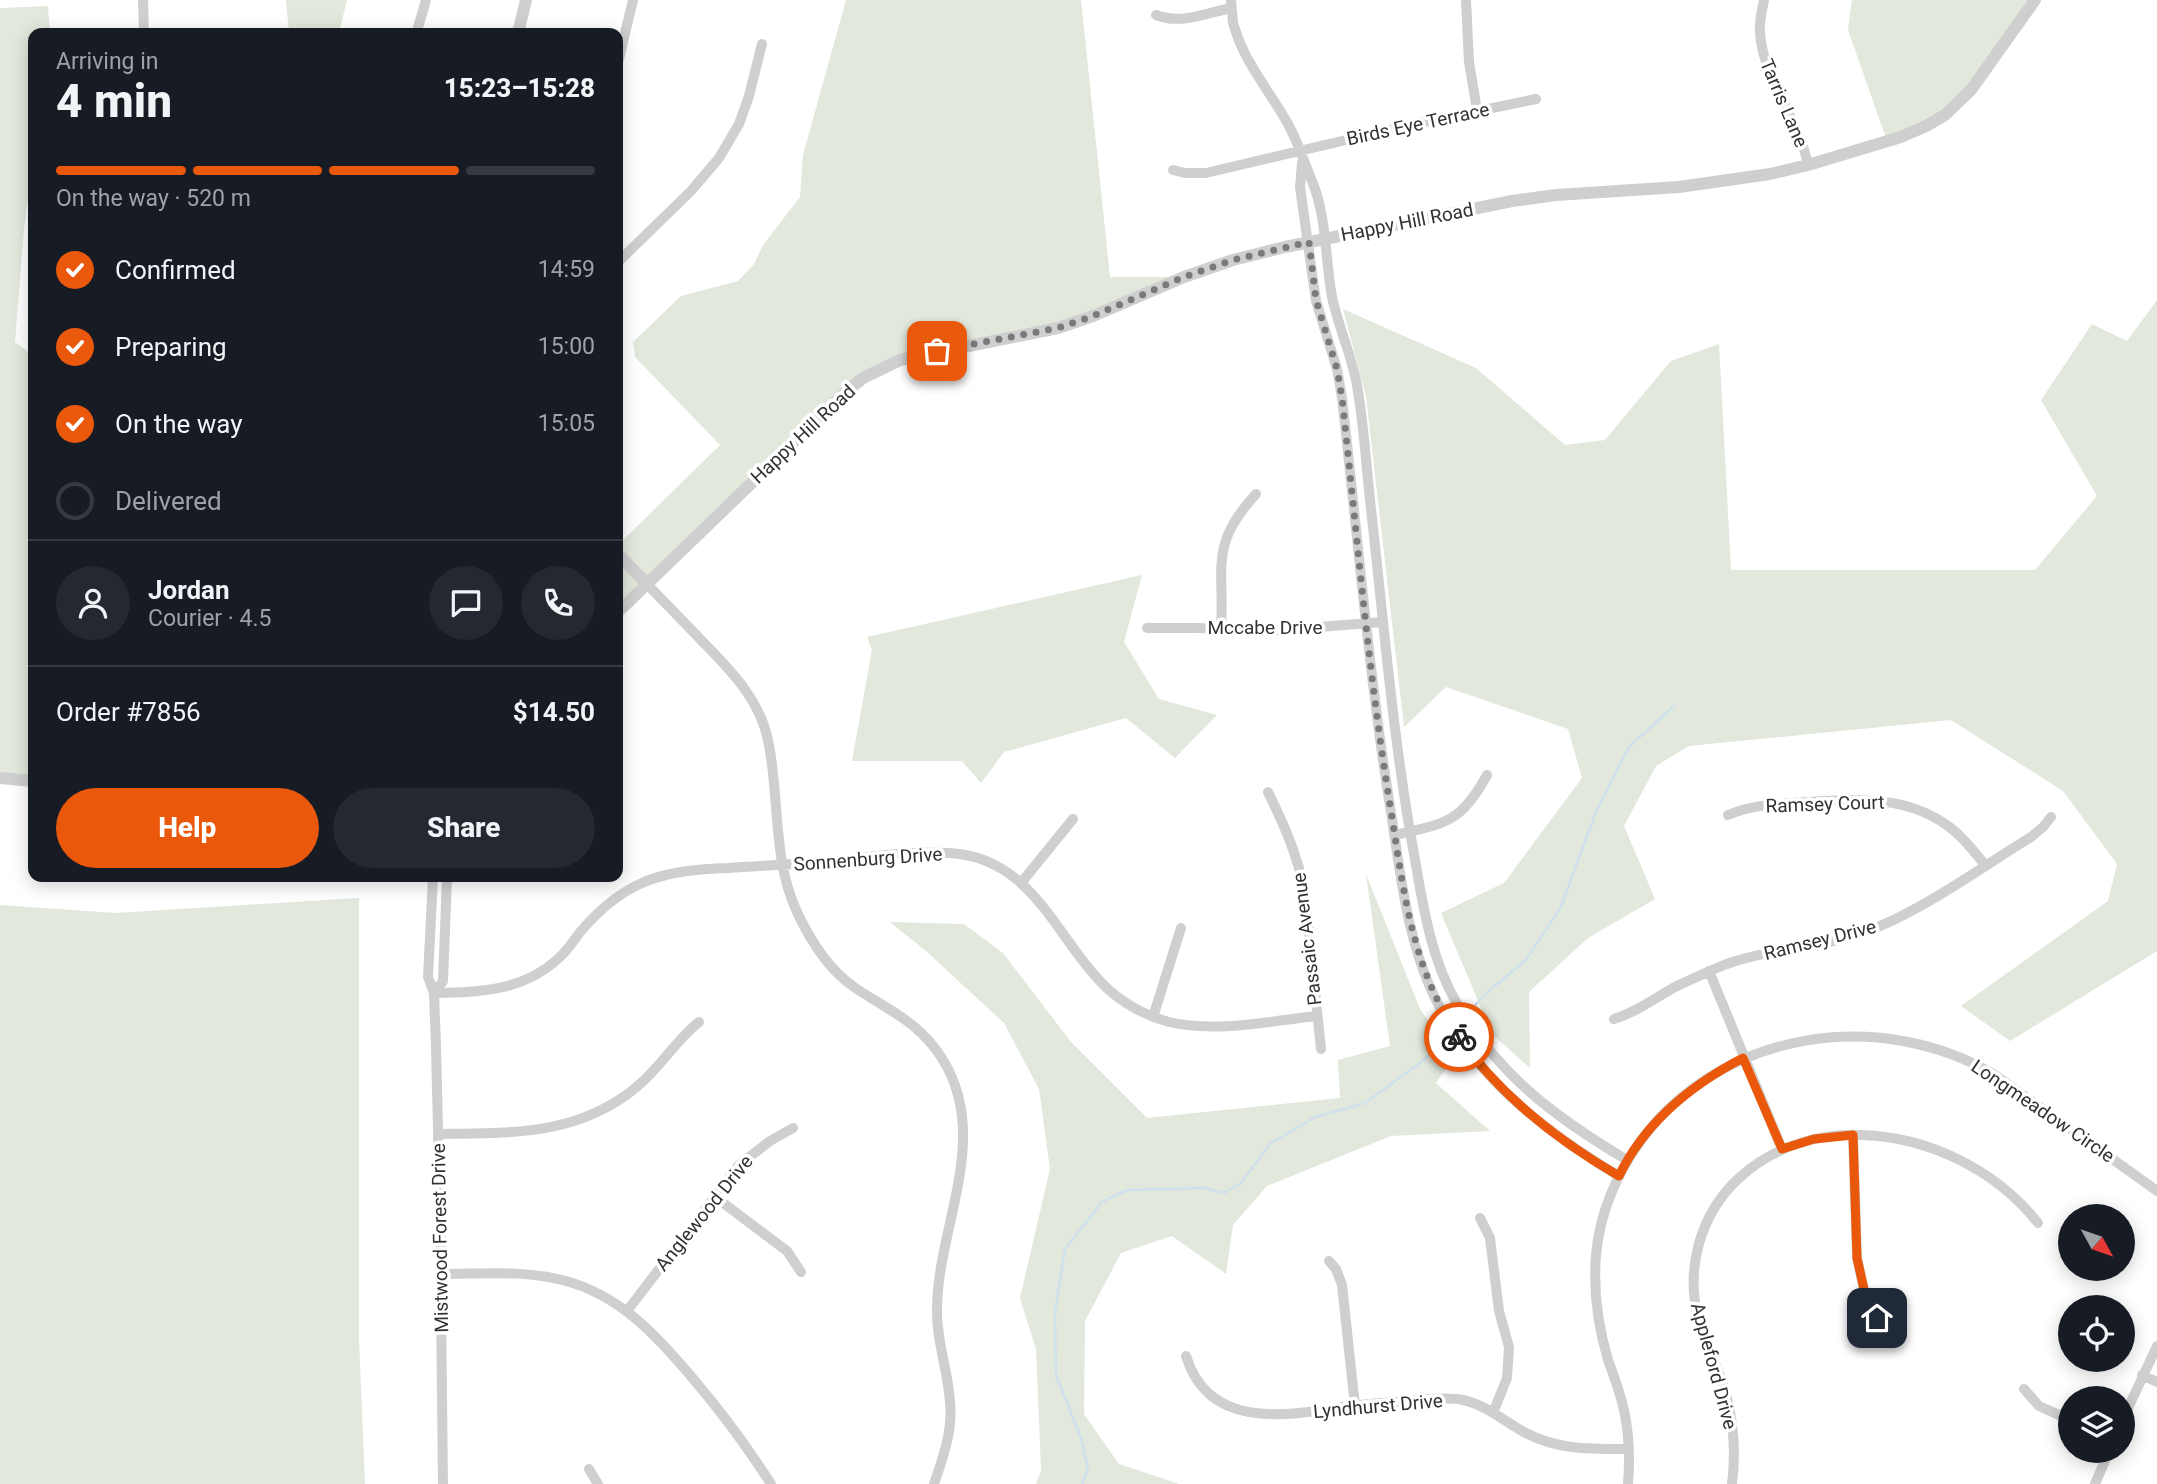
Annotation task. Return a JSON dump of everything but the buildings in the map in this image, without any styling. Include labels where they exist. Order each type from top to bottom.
[{"type":"street","points":[[143,0],[144,28]]},
{"type":"street","points":[[418,28],[426,0]]},
{"type":"street","points":[[519,28],[526,0]]},
{"type":"street","points":[[623,42],[633,0]]},
{"type":"street","points":[[1466,0],[1469,62],[1477,110]]},
{"type":"street","name":"Tarris Lane","points":[[1765,0],[1760,16],[1761,45],[1773,78],[1799,132],[1808,164]]},
{"type":"street","name":"Happy Hill Road","points":[[623,607],[846,391],[881,368],[911,356],[1058,328],[1233,260],[1325,238],[1512,201],[1556,195],[1679,187],[1770,174],[1901,137],[1945,116],[1971,90],[2035,0]]},
{"type":"street","points":[[1156,15],[1180,20],[1231,4],[1233,23],[1240,45],[1289,125],[1313,184],[1325,238],[1336,314],[1353,369],[1360,406],[1394,729],[1410,831],[1432,943],[1448,987],[1465,1017],[1502,1064],[1543,1105],[1626,1160]]},
{"type":"street","points":[[623,257],[691,191],[719,158],[739,124],[762,44]]},
{"type":"street","name":"Birds Eye Terrace","points":[[1173,170],[1206,173],[1301,155],[1477,110],[1536,99]]},
{"type":"street","points":[[1301,155],[1300,187],[1316,300],[1337,369],[1342,398],[1379,735],[1394,835],[1416,948],[1436,999],[1453,1028],[1481,1065],[1526,1112],[1576,1150],[1619,1176]]},
{"type":"street","points":[[1222,629],[1222,552],[1234,522],[1256,495]]},
{"type":"street","points":[[623,559],[740,680],[758,710],[769,741],[783,864],[795,908],[818,949],[848,982],[905,1018],[920,1032],[942,1059],[956,1088],[960,1105],[962,1149],[960,1178],[941,1263],[937,1310],[951,1419],[934,1484]]},
{"type":"street","name":"Mccabe Drive","points":[[1147,628],[1268,632],[1383,622]]},
{"type":"street","points":[[1394,835],[1440,825],[1460,813],[1487,775]]},
{"type":"street","points":[[0,778],[28,780]]},
{"type":"street","name":"Passaic Avenue","points":[[1268,792],[1295,850],[1300,870],[1308,920],[1321,1049]]},
{"type":"street","name":"Ramsey Court","points":[[1728,815],[1758,806],[1849,799],[1888,801],[1907,805],[1939,819],[1958,834],[1985,865]]},
{"type":"street","name":"Ramsey Drive","points":[[1614,1019],[1634,1012],[1675,987],[1709,971],[1753,956],[1853,936],[1882,925],[1908,912],[2031,836],[2051,817]]},
{"type":"street","points":[[1021,883],[1073,819]]},
{"type":"street","name":"Sonnenburg Drive","points":[[434,993],[492,990],[508,987],[531,977],[563,954],[613,900],[651,879],[678,872],[707,869],[950,853],[981,860],[1021,883],[1050,913],[1103,984],[1125,1003],[1153,1017],[1186,1025],[1208,1026],[1317,1016]]},
{"type":"street","name":"Mistwood Forest Drive","points":[[433,882],[428,977],[434,993],[443,1484]]},
{"type":"street","name":"Mistwood Forest Drive","points":[[434,993],[443,981],[447,882]]},
{"type":"street","points":[[1153,1017],[1181,928]]},
{"type":"street","points":[[1709,971],[1782,1149]]},
{"type":"street","points":[[438,1134],[522,1132],[555,1127],[587,1116],[608,1106],[641,1083],[699,1022]]},
{"type":"street","name":"Longmeadow Circle","points":[[1628,1484],[1624,1411],[1602,1336],[1595,1286],[1600,1231],[1605,1209],[1626,1160],[1659,1118],[1679,1099],[1721,1069],[1743,1058],[1792,1043],[1840,1036],[1875,1038],[1940,1049],[1995,1074],[2157,1191]]},
{"type":"street","name":"Anglewood Drive","points":[[627,1311],[739,1165],[793,1128]]},
{"type":"street","points":[[1853,1135],[1858,1266],[1865,1294],[1877,1318]]},
{"type":"street","name":"Appleford Drive","points":[[1732,1484],[1732,1422],[1726,1395],[1696,1306],[1694,1286],[1696,1256],[1705,1225],[1724,1194],[1747,1170],[1782,1149],[1814,1139],[1853,1135],[1896,1139],[1923,1145],[1960,1160],[2021,1202],[2038,1223]]},
{"type":"street","points":[[714,1196],[787,1251],[801,1272]]},
{"type":"street","points":[[1480,1218],[1490,1238],[1499,1311],[1508,1346],[1507,1378],[1493,1412]]},
{"type":"street","points":[[1329,1261],[1342,1285],[1355,1406]]},
{"type":"street","points":[[440,1274],[540,1275],[583,1286],[627,1311],[662,1343],[717,1406],[771,1484]]},
{"type":"street","points":[[2135,1391],[2157,1346]]},
{"type":"street","name":"Lyndhurst Drive","points":[[1186,1356],[1202,1387],[1220,1402],[1253,1413],[1285,1415],[1447,1398],[1463,1400],[1493,1412],[1523,1432],[1556,1445],[1628,1449]]},
{"type":"street","points":[[2142,1375],[2157,1382]]},
{"type":"street","points":[[2024,1389],[2039,1406],[2058,1415]]},
{"type":"street","points":[[2095,1484],[2104,1463]]},
{"type":"street","points":[[589,1469],[598,1484]]},
{"type":"shaded area","points":[[286,0],[347,0],[340,28],[289,28]]},
{"type":"shaded area","points":[[846,0],[1081,0],[1110,277],[1184,277],[1093,316],[911,356],[863,378],[623,607],[623,540],[720,445],[635,357],[633,342],[681,296],[738,281],[754,264],[763,245],[800,197],[803,155]]},
{"type":"shaded area","points":[[1852,0],[2035,0],[1959,104],[1887,141],[1848,30]]},
{"type":"shaded area","points":[[48,6],[50,28],[28,28],[28,199],[15,342],[28,351],[28,781],[0,778],[0,8]]},
{"type":"shaded area","points":[[2157,300],[2157,951],[2010,1041],[1961,1006],[2108,901],[2117,864],[2063,791],[1951,720],[1689,746],[1656,766],[1624,826],[1655,899],[1588,938],[1529,992],[1530,1068],[1492,1034],[1441,913],[1504,883],[1582,778],[1568,729],[1446,687],[1404,727],[1366,396],[1343,309],[1476,368],[1565,445],[1605,440],[1671,361],[1719,344],[1731,570],[2035,570],[2097,496],[2041,400],[2092,324],[2127,341]]},
{"type":"shaded area","points":[[1142,575],[1124,642],[1159,699],[1217,715],[1175,758],[1126,718],[1004,752],[981,783],[962,761],[852,761],[872,650],[867,637]]},
{"type":"shaded area","points":[[1366,874],[1420,1009],[1454,1057],[1436,1083],[1490,1131],[1391,1136],[1267,1186],[1233,1225],[1226,1274],[1172,1236],[1121,1253],[1085,1321],[1084,1414],[1119,1464],[1179,1484],[1036,1484],[1041,1471],[1036,1349],[1020,1298],[1050,1169],[1039,1089],[1004,1023],[890,922],[964,924],[1003,953],[1071,1042],[1147,1118],[1340,1098],[1338,1060],[1390,1046]]},
{"type":"shaded area","points":[[359,898],[359,1337],[365,1484],[0,1484],[0,905],[116,913]]},
{"type":"waterway","points":[[1473,1008],[1483,996],[1526,960],[1560,909],[1596,812],[1629,747],[1674,706]]},
{"type":"waterway","points":[[1082,1484],[1088,1468],[1081,1438],[1056,1375],[1055,1312],[1065,1249],[1102,1202],[1127,1190],[1204,1188],[1224,1193],[1241,1183],[1270,1144],[1315,1117],[1365,1103],[1424,1060],[1450,1032]]},
{"type":"way so far","points":[[937,351],[1058,328],[1233,260],[1309,242],[1316,300],[1337,369],[1342,398],[1379,735],[1412,931],[1422,967],[1436,999],[1459,1037]]},
{"type":"route","points":[[1459,1037],[1526,1112],[1576,1150],[1619,1176],[1626,1160],[1659,1118],[1699,1083],[1743,1058],[1782,1149],[1814,1139],[1853,1135],[1859,1274],[1877,1318]]}]
